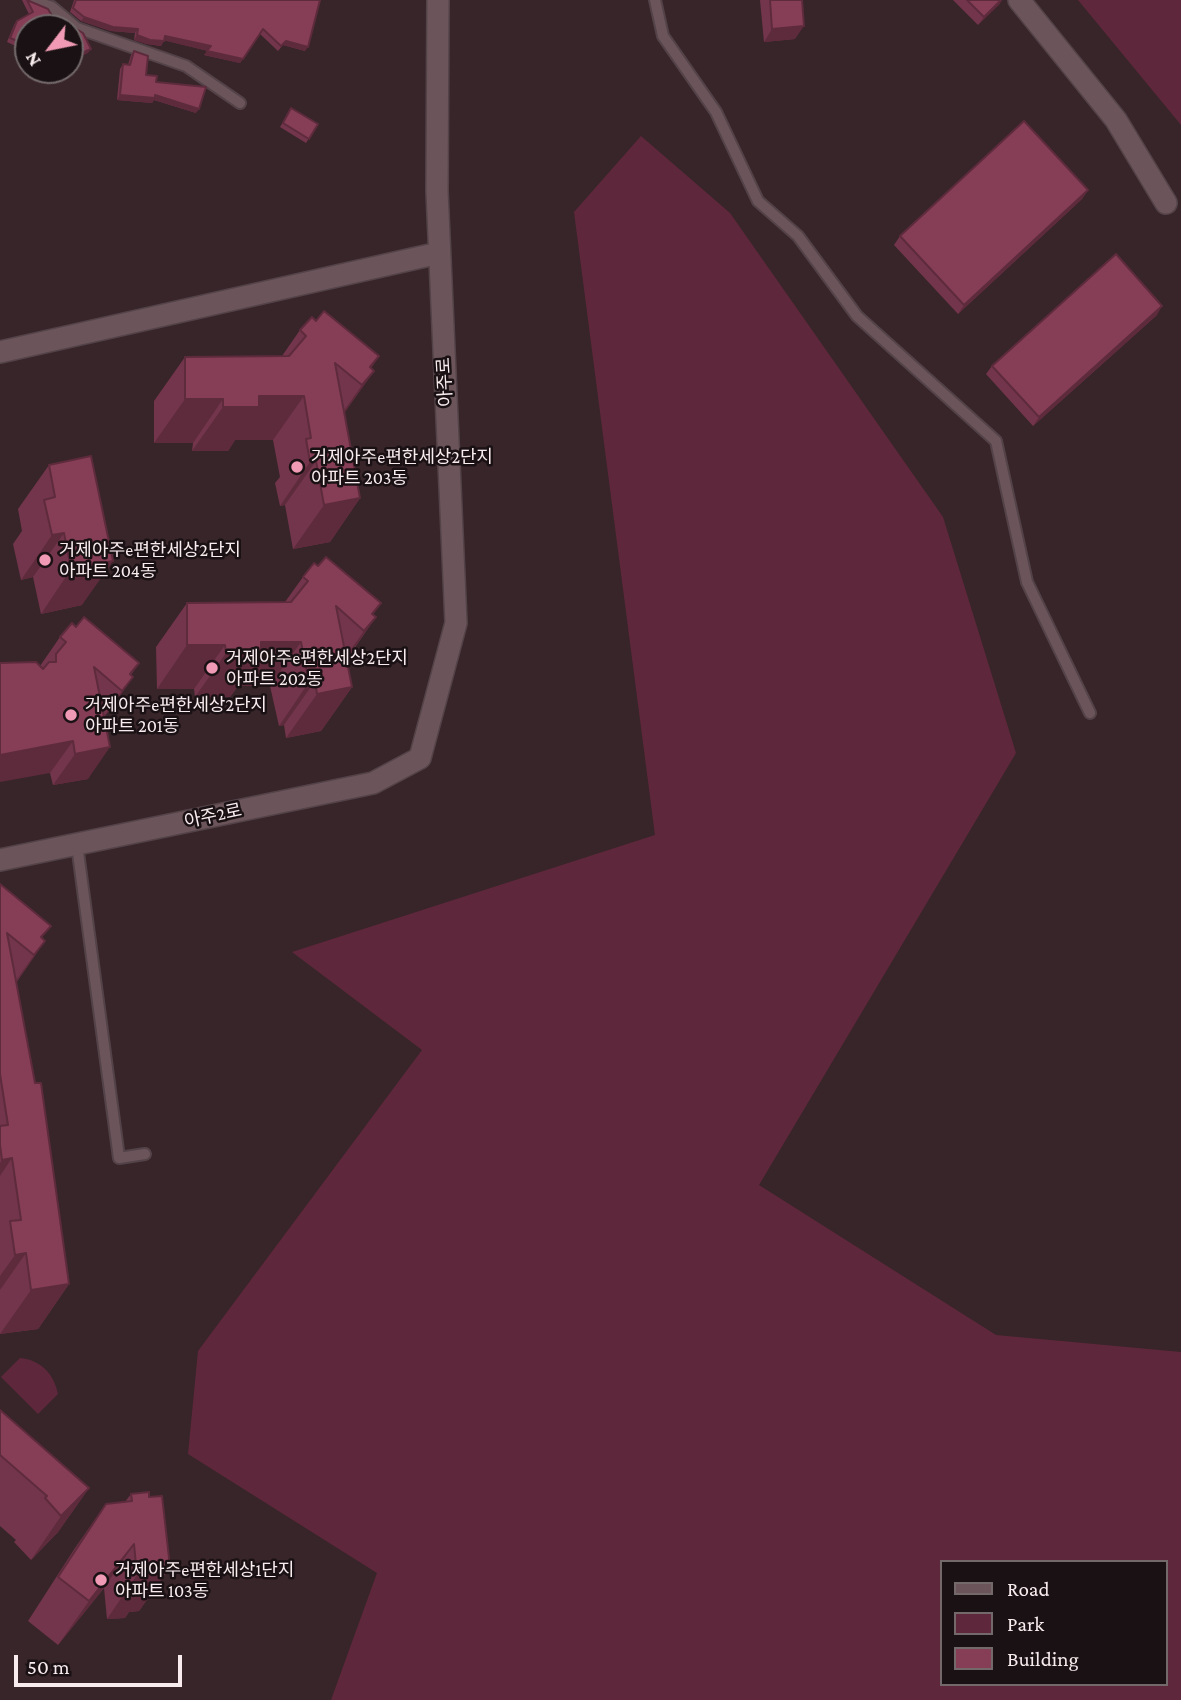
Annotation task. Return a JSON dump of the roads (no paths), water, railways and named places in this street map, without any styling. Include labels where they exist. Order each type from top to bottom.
[{"type":"street","name":"아주로","points":[[420,758],[456,623],[437,191],[438,0]]},
{"type":"street","points":[[1019,0],[1116,120],[1166,203]]},
{"type":"street","points":[[0,352],[439,253]]},
{"type":"street","name":"아주2로","points":[[0,860],[373,783],[420,758]]},
{"type":"lane","points":[[31,0],[52,7],[77,28],[186,66],[240,103]]},
{"type":"lane","points":[[654,0],[663,36],[716,112],[758,201],[798,236],[857,316],[996,441],[1027,582],[1090,713]]},
{"type":"lane","points":[[77,845],[119,1158],[145,1154]]},
{"type":"place","name":"거제아주e편한세상2단지 아파트 203동","points":[[297,467]]},
{"type":"place","name":"거제아주e편한세상2단지 아파트 204동","points":[[45,560]]},
{"type":"place","name":"거제아주e편한세상2단지 아파트 202동","points":[[212,668]]},
{"type":"place","name":"거제아주e편한세상2단지 아파트 201동","points":[[71,715]]},
{"type":"place","name":"거제아주e편한세상1단지 아파트 103동","points":[[101,1580]]}]
